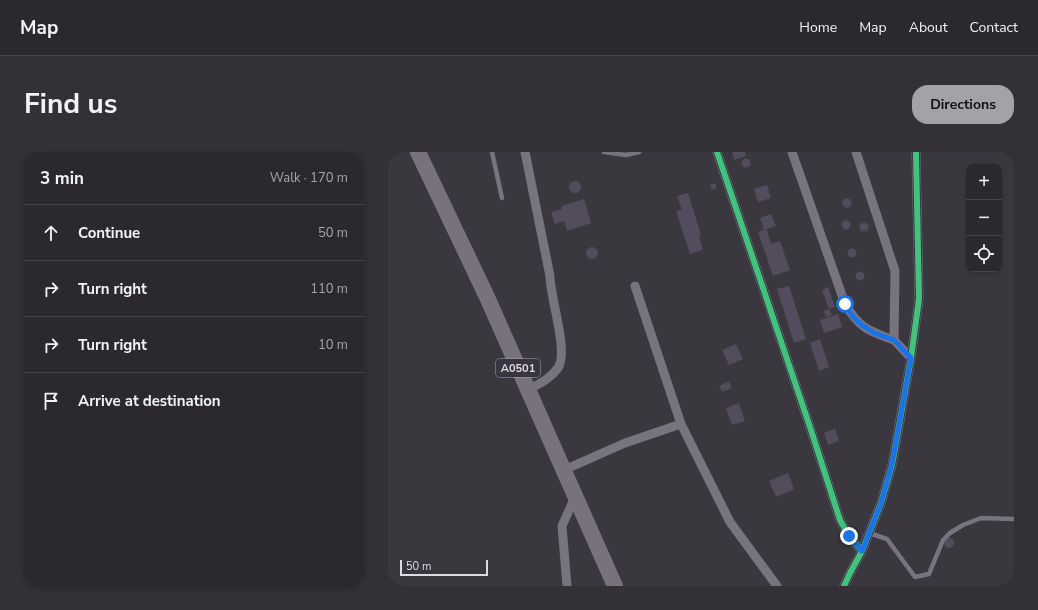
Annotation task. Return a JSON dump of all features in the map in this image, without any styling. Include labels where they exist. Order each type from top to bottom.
[{"type":"highway","name":"A0501","points":[[418,152],[487,297],[616,586]]},
{"type":"street","points":[[525,152],[550,276],[550,287],[562,348],[559,366],[548,378],[528,390]]},
{"type":"street","points":[[717,152],[840,520],[849,536],[862,551]]},
{"type":"street","points":[[792,152],[845,304],[854,318],[862,325],[874,333],[894,340],[911,358]]},
{"type":"street","points":[[856,152],[895,270],[894,340]]},
{"type":"street","points":[[844,586],[862,551],[881,503],[892,464],[911,358],[919,299],[916,152]]},
{"type":"street","points":[[635,286],[681,424],[730,522],[777,586]]},
{"type":"street","points":[[564,470],[625,443],[681,424]]},
{"type":"street","points":[[567,586],[562,526],[575,497]]},
{"type":"lane","points":[[492,152],[502,198]]},
{"type":"lane","points":[[604,152],[626,155],[639,152]]},
{"type":"lane","points":[[869,533],[887,539],[915,577],[929,574],[943,540],[963,524],[981,518],[1014,518]]},
{"type":"building","points":[[732,152],[745,152],[746,156],[734,160]]},
{"type":"building","points":[[744,159],[748,159],[750,163],[748,167],[744,167],[742,165],[742,161]]},
{"type":"building","points":[[575,181],[579,183],[581,187],[579,191],[575,193],[571,191],[569,187],[571,183]]},
{"type":"building","points":[[715,183],[717,188],[712,190],[710,185]]},
{"type":"building","points":[[767,185],[771,198],[758,202],[754,189]]},
{"type":"building","points":[[688,193],[701,235],[699,236],[703,250],[690,254],[676,211],[682,210],[677,196]]},
{"type":"building","points":[[584,199],[591,223],[567,231],[564,221],[555,224],[551,212],[562,209],[561,206]]},
{"type":"building","points":[[845,199],[849,199],[851,203],[849,207],[845,207],[843,205],[843,201]]},
{"type":"building","points":[[771,214],[776,226],[764,230],[760,218]]},
{"type":"building","points":[[844,221],[848,221],[850,225],[848,229],[844,229],[842,227],[842,223]]},
{"type":"building","points":[[862,223],[866,223],[868,227],[866,231],[862,231],[860,229],[860,225]]},
{"type":"building","points":[[767,230],[771,244],[780,241],[790,270],[773,276],[758,232]]},
{"type":"building","points":[[592,247],[596,249],[598,253],[596,257],[592,259],[588,257],[586,253],[588,249]]},
{"type":"building","points":[[850,249],[854,249],[856,253],[854,257],[850,257],[848,255],[848,251]]},
{"type":"building","points":[[858,272],[862,272],[864,276],[862,280],[858,280],[856,278],[856,274]]},
{"type":"building","points":[[789,286],[806,339],[794,343],[777,289]]},
{"type":"building","points":[[828,287],[835,307],[829,309],[822,290]]},
{"type":"building","points":[[829,309],[832,315],[826,317],[824,311]]},
{"type":"building","points":[[838,314],[842,327],[824,333],[820,320]]},
{"type":"building","points":[[820,339],[829,367],[819,371],[810,343]]},
{"type":"building","points":[[736,344],[743,359],[729,365],[722,350]]},
{"type":"building","points":[[729,381],[732,388],[722,392],[719,386]]},
{"type":"building","points":[[739,403],[745,421],[732,425],[726,408]]},
{"type":"building","points":[[835,429],[839,441],[828,445],[824,433]]},
{"type":"building","points":[[788,473],[794,489],[776,497],[769,481]]},
{"type":"building","points":[[947,538],[951,538],[953,539],[953,547],[947,548],[944,545],[944,541]]},
{"type":"cycle path","points":[[717,152],[840,520],[849,536],[862,551]]},
{"type":"cycle path","points":[[844,586],[862,551],[881,503],[892,465],[911,358],[919,299],[916,152]]},
{"type":"route","points":[[845,304],[854,318],[862,325],[874,333],[894,340],[911,358],[892,464],[881,503],[862,551],[849,536]]}]
